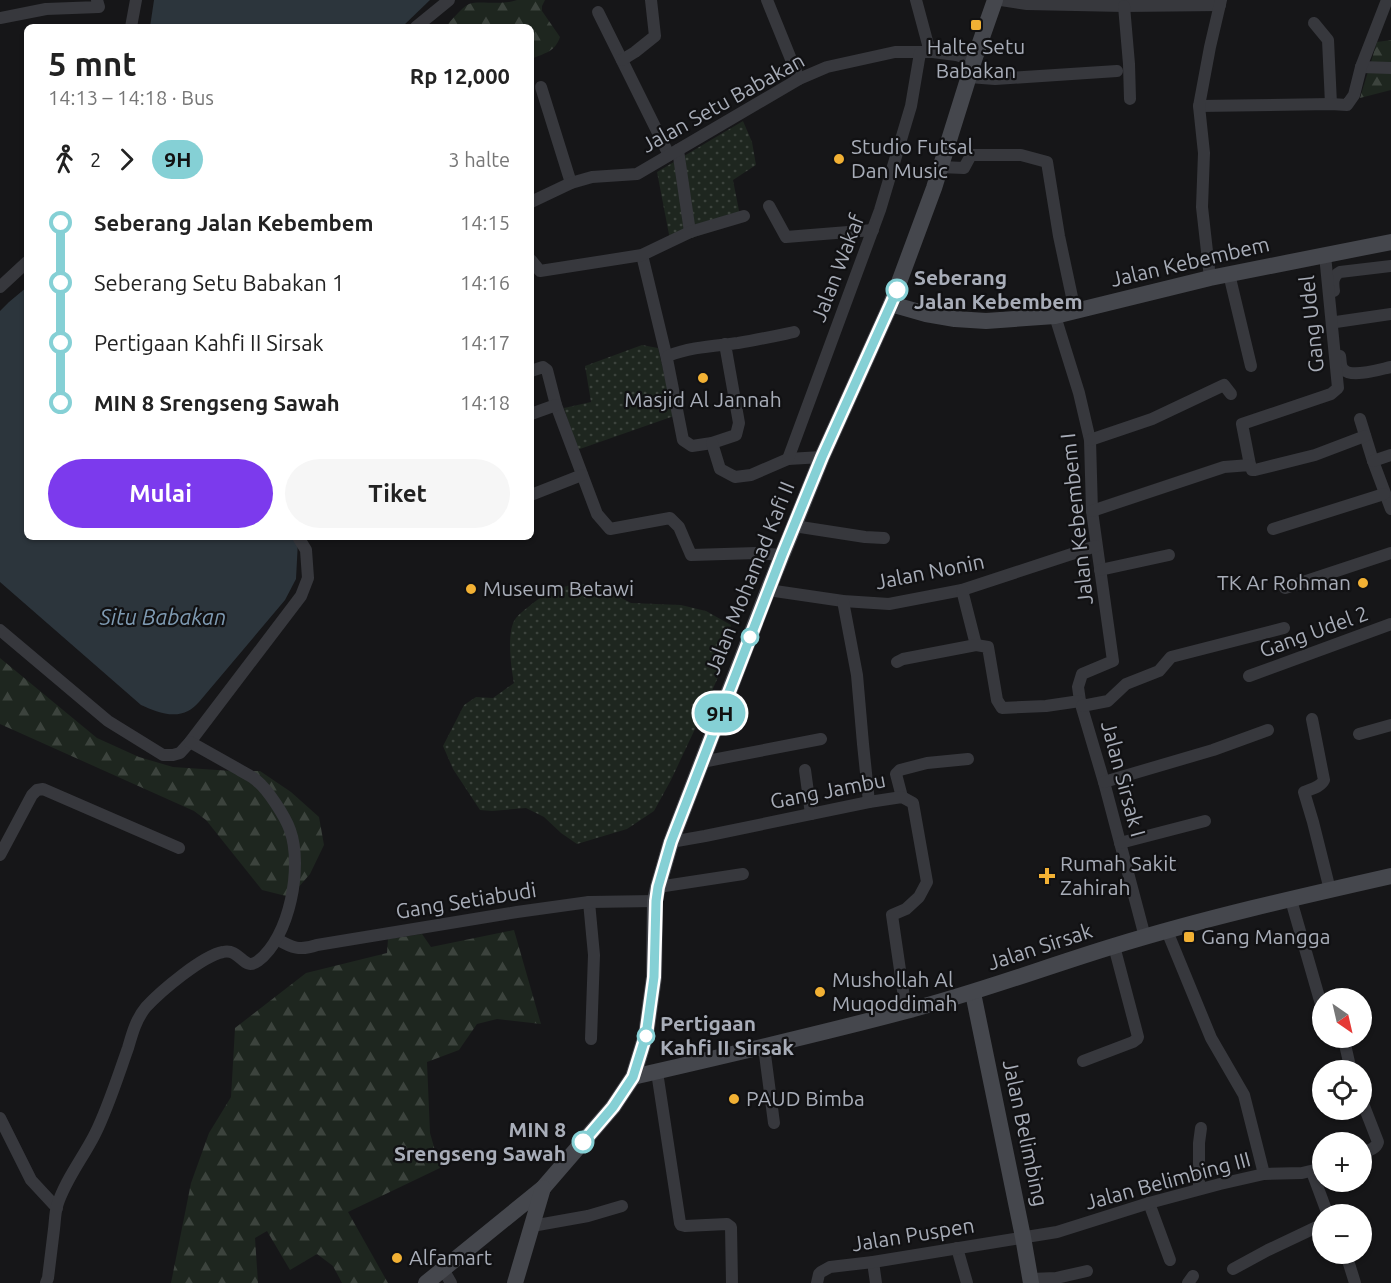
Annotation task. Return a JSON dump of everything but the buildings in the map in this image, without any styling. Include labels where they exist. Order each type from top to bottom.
[{"type":"street","points":[[0,18],[46,9],[99,7],[97,0]]},
{"type":"street","points":[[132,24],[136,0]]},
{"type":"street","points":[[420,24],[448,0]]},
{"type":"street","points":[[622,60],[655,36],[651,0]]},
{"type":"street","points":[[767,0],[799,79]]},
{"type":"street","points":[[916,0],[928,52]]},
{"type":"street","name":"Jalan Mohamad Kafi II","points":[[426,1283],[447,1276],[543,1188],[613,1107],[633,1077],[646,1035],[652,988],[657,894],[671,842],[768,590],[776,554],[794,526],[819,458],[891,304],[940,167],[995,0]]},
{"type":"street","points":[[1001,0],[1027,4],[1124,6],[1221,3],[1198,106],[1204,153],[1202,207],[1210,278]]},
{"type":"street","points":[[1198,106],[1348,104],[1354,95],[1361,68],[1387,0]]},
{"type":"street","points":[[1124,6],[1130,99]]},
{"type":"street","points":[[598,12],[673,152],[690,232]]},
{"type":"street","points":[[1314,23],[1328,40],[1330,104]]},
{"type":"street","name":"Jalan Setu Babakan","points":[[534,201],[571,183],[592,177],[637,174],[799,79],[827,68],[895,52],[928,52],[956,55],[974,60]]},
{"type":"street","name":"Jalan Wakaf","points":[[791,459],[880,210],[928,52]]},
{"type":"street","points":[[1361,68],[1391,68]]},
{"type":"street","points":[[969,77],[994,79],[1117,71]]},
{"type":"street","points":[[541,87],[571,183]]},
{"type":"street","points":[[940,167],[964,168],[971,155],[1021,155],[1047,162],[1059,236],[1075,311]]},
{"type":"street","points":[[769,206],[786,237],[873,230]]},
{"type":"street","points":[[534,264],[540,271],[642,255],[690,232],[744,216]]},
{"type":"street","name":"Jalan Kebembem","points":[[891,304],[926,314],[986,321],[1055,316],[1210,278],[1391,242]]},
{"type":"street","name":"Gang Udel","points":[[1250,465],[1242,424],[1331,394],[1338,388],[1322,254]]},
{"type":"street","points":[[642,255],[683,440],[692,446],[712,443],[736,435],[739,423],[725,344]]},
{"type":"street","points":[[0,287],[24,265]]},
{"type":"street","points":[[1391,266],[1341,272],[1337,274],[1333,282],[1336,322],[1344,370],[1349,374],[1355,374],[1391,367]]},
{"type":"street","points":[[1229,274],[1251,366]]},
{"type":"street","points":[[1336,322],[1391,314]]},
{"type":"street","name":"Jalan Kebembem I","points":[[1055,316],[1079,393],[1090,440],[1092,511],[1113,661],[1082,674],[1078,687],[1081,703]]},
{"type":"street","points":[[666,359],[671,355],[706,347],[794,332]]},
{"type":"street","points":[[534,370],[546,368],[556,405],[597,514],[610,528],[670,518],[679,526],[691,555],[776,554]]},
{"type":"street","points":[[1090,440],[1152,419],[1224,385],[1231,394]]},
{"type":"street","points":[[534,413],[556,405]]},
{"type":"street","points":[[1360,419],[1391,509]]},
{"type":"street","points":[[1092,511],[1224,467],[1250,465],[1252,470],[1255,470],[1315,455],[1365,436]]},
{"type":"street","points":[[712,443],[720,469],[735,477],[751,476],[791,459],[819,458]]},
{"type":"street","points":[[1373,461],[1391,455]]},
{"type":"street","points":[[534,494],[582,475]]},
{"type":"street","points":[[1273,530],[1384,494]]},
{"type":"street","points":[[794,526],[884,538]]},
{"type":"street","points":[[0,630],[108,721],[163,755],[181,753],[301,596],[308,578],[306,550],[300,540]]},
{"type":"street","name":"Jalan Nonin","points":[[768,590],[843,601],[889,604],[962,590],[1096,546]]},
{"type":"street","points":[[1285,588],[1391,553]]},
{"type":"street","points":[[1100,570],[1169,555]]},
{"type":"street","points":[[962,590],[976,645]]},
{"type":"street","points":[[843,601],[857,675],[869,802]]},
{"type":"street","name":"Gang Udel 2","points":[[1250,676],[1391,624]]},
{"type":"street","points":[[897,662],[976,645],[988,647],[997,700],[1002,708],[1081,703],[1108,700],[1126,684],[1159,671],[1171,657],[1284,628]]},
{"type":"street","name":"Jalan Sirsak I","points":[[1081,703],[1145,937]]},
{"type":"street","points":[[1312,718],[1324,780],[1317,787],[1304,792],[1330,890]]},
{"type":"street","points":[[1359,734],[1391,725]]},
{"type":"street","points":[[1104,782],[1213,750],[1268,730]]},
{"type":"street","points":[[702,762],[821,739]]},
{"type":"street","points":[[46,1283],[57,1208],[65,1187],[96,1132],[136,1023],[146,1008],[199,962],[223,952],[234,951],[247,964],[258,961],[280,941],[292,901],[295,856],[290,830],[276,805],[257,780],[190,742]]},
{"type":"street","points":[[902,797],[896,774],[900,770],[927,763],[968,759]]},
{"type":"street","points":[[805,770],[811,814]]},
{"type":"street","points":[[0,855],[32,795],[37,790],[43,789],[179,848]]},
{"type":"street","name":"Gang Jambu","points":[[671,842],[869,802],[902,797],[913,803],[927,882],[919,897],[906,909],[892,915],[906,1011]]},
{"type":"street","points":[[1120,843],[1205,821]]},
{"type":"street","name":"Gang Setiabudi","points":[[280,941],[291,947],[303,948],[589,902],[646,900],[657,894],[742,874]]},
{"type":"street","name":"Jalan Sirsak","points":[[633,1077],[906,1011],[973,993],[1167,930],[1391,876]]},
{"type":"street","points":[[1291,900],[1316,988]]},
{"type":"street","points":[[589,902],[594,955],[591,1039]]},
{"type":"street","points":[[1167,930],[1211,1038],[1244,1095],[1264,1174]]},
{"type":"street","points":[[1083,1061],[1133,1042],[1138,1037],[1114,946]]},
{"type":"street","name":"Jalan Belimbing","points":[[973,993],[1031,1281]]},
{"type":"street","points":[[764,1047],[774,1123]]},
{"type":"street","points":[[657,1072],[681,1226],[730,1225],[732,1283]]},
{"type":"street","points":[[0,1118],[31,1180],[57,1208]]},
{"type":"street","points":[[1369,1120],[1378,1142],[1377,1146],[1372,1148]]},
{"type":"street","points":[[1199,1189],[1201,1128]]},
{"type":"street","name":"Jalan Belimbing III","points":[[1023,1237],[1057,1232],[1149,1203],[1264,1174],[1312,1171]]},
{"type":"street","points":[[515,1283],[543,1188]]},
{"type":"street","points":[[1149,1203],[1170,1260]]},
{"type":"street","points":[[532,1226],[588,1216],[622,1206]]},
{"type":"street","points":[[1233,1269],[1312,1229]]},
{"type":"street","name":"Jalan Puspen","points":[[817,1283],[819,1274],[825,1269],[1023,1237]]},
{"type":"street","points":[[957,1248],[967,1283]]},
{"type":"street","points":[[873,1262],[876,1283]]},
{"type":"street","points":[[1349,1264],[1355,1283]]},
{"type":"street","points":[[1031,1281],[1087,1271]]},
{"type":"green space","points":[[545,0],[542,11],[560,37],[555,46],[534,58],[534,24],[448,24],[469,4]]},
{"type":"green space","points":[[1391,40],[1391,90],[1360,98],[1377,42]]},
{"type":"green space","points":[[743,121],[752,142],[756,165],[733,180],[741,221],[671,245],[657,172]]},
{"type":"green space","points":[[642,345],[658,348],[674,416],[577,450],[564,408],[591,402],[585,366]]},
{"type":"green space","points":[[573,584],[594,584],[631,603],[681,605],[706,611],[731,625],[719,675],[671,780],[654,811],[627,829],[577,844],[544,817],[526,808],[480,810],[453,769],[443,746],[464,705],[476,697],[493,698],[514,683],[510,640],[516,618],[543,596]]},
{"type":"green space","points":[[0,658],[97,738],[139,757],[173,767],[260,771],[291,792],[319,817],[324,845],[310,874],[290,897],[262,890],[206,820],[194,811],[0,724]]},
{"type":"green space","points":[[514,930],[541,1024],[497,1019],[477,1024],[459,1050],[427,1062],[430,1133],[440,1168],[348,1212],[388,1283],[342,1283],[333,1266],[317,1254],[290,1270],[267,1231],[255,1238],[258,1283],[171,1283],[191,1183],[209,1133],[231,1097],[235,1028],[306,973],[387,953],[388,939],[422,934],[431,947]]},
{"type":"water","points":[[154,0],[430,0],[405,24],[150,24]]},
{"type":"water","name":"Situ Babakan","points":[[24,290],[24,540],[298,541],[296,579],[285,600],[199,702],[182,713],[164,713],[141,705],[0,582],[0,311]]},
{"type":"bus line","name":"9H","points":[[583,1142],[613,1107],[633,1077],[646,1035],[654,977],[656,901],[671,842],[822,457],[897,290]]},
{"type":"place","name":"Halte Setu Babakan","points":[[976,25]]},
{"type":"place","name":"Studio Futsal Dan Music","points":[[839,159]]},
{"type":"place","name":"Seberang Jalan Kebembem","points":[[897,290]]},
{"type":"place","name":"Masjid Al Jannah","points":[[703,378]]},
{"type":"place","name":"TK Ar Rohman","points":[[1363,583]]},
{"type":"place","name":"Museum Betawi","points":[[471,589]]},
{"type":"place","name":"Rumah Sakit Zahirah","points":[[1047,876]]},
{"type":"place","name":"Gang Mangga","points":[[1189,937]]},
{"type":"place","name":"Mushollah Al Muqoddimah","points":[[820,992]]},
{"type":"place","name":"Pertigaan Kahfi II Sirsak","points":[[646,1036]]},
{"type":"place","name":"PAUD Bimba","points":[[734,1099]]},
{"type":"place","name":"MIN 8 Srengseng Sawah","points":[[583,1142]]},
{"type":"place","name":"Alfamart","points":[[397,1258]]}]
